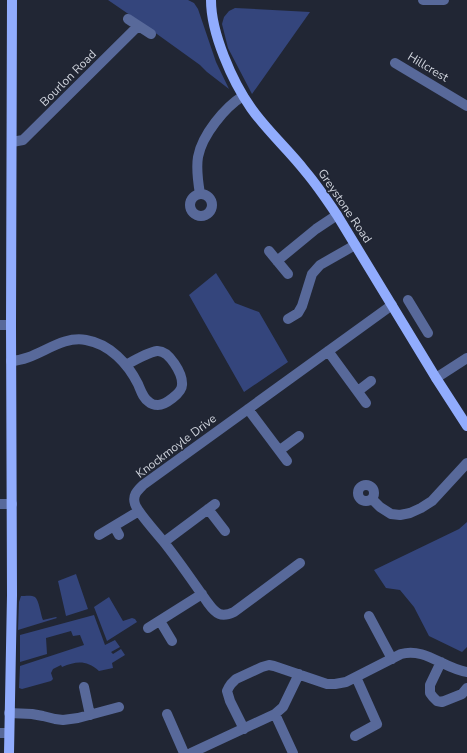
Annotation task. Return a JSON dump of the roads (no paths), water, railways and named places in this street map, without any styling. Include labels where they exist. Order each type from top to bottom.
[{"type":"main road","points":[[9,753],[5,733],[9,713],[12,595],[12,0]]},
{"type":"main road","name":"Greystone Road","points":[[211,0],[214,29],[226,62],[243,96],[262,122],[320,190],[467,426]]},
{"type":"street","points":[[423,0],[444,0]]},
{"type":"street","points":[[128,19],[151,34]]},
{"type":"street","name":"Bourlon Road","points":[[12,142],[23,140],[138,26]]},
{"type":"street","name":"Hillcrest","points":[[395,63],[467,106]]},
{"type":"street","points":[[200,194],[197,163],[202,143],[210,129],[222,115],[243,96]]},
{"type":"street","points":[[277,261],[316,229],[337,216]]},
{"type":"street","points":[[288,319],[298,313],[302,306],[312,274],[320,265],[355,245]]},
{"type":"street","points":[[269,250],[288,274]]},
{"type":"street","points":[[408,300],[428,333]]},
{"type":"street","name":"Knockmoyle Drive","points":[[139,511],[134,501],[137,491],[143,486],[392,305]]},
{"type":"street","points":[[405,326],[418,317]]},
{"type":"street","points":[[0,325],[11,325]]},
{"type":"street","points":[[11,361],[25,359],[59,344],[75,339],[86,340],[107,349],[126,365],[145,398],[152,404],[158,405],[174,397],[183,387],[180,372],[171,359],[162,352],[156,351],[126,365]]},
{"type":"street","points":[[328,351],[366,403]]},
{"type":"street","points":[[436,378],[467,358]]},
{"type":"street","points":[[358,391],[371,381]]},
{"type":"street","points":[[248,409],[287,461]]},
{"type":"street","points":[[280,450],[299,436]]},
{"type":"street","points":[[372,499],[380,507],[391,514],[400,515],[410,513],[421,508],[432,500],[467,463]]},
{"type":"street","points":[[0,504],[12,504]]},
{"type":"street","points":[[164,542],[211,507],[225,531]]},
{"type":"street","points":[[99,535],[117,531],[139,511],[215,611],[224,615],[238,609],[300,563]]},
{"type":"street","points":[[148,628],[202,594]]},
{"type":"street","points":[[369,616],[392,659]]},
{"type":"street","points":[[160,621],[172,641]]},
{"type":"street","points":[[244,729],[230,701],[228,691],[233,681],[262,667],[278,667],[327,684],[340,684],[406,653],[413,653],[431,657],[467,672]]},
{"type":"street","points":[[441,662],[430,685],[430,693],[433,697],[437,701],[442,702],[462,694],[467,688]]},
{"type":"street","points":[[191,753],[275,714],[283,707],[299,674]]},
{"type":"street","points":[[355,736],[377,724],[356,677]]},
{"type":"street","points":[[84,687],[90,715]]},
{"type":"street","points":[[9,713],[32,714],[63,720],[120,707]]},
{"type":"street","points":[[167,714],[184,753]]},
{"type":"street","points":[[275,714],[293,753]]}]
